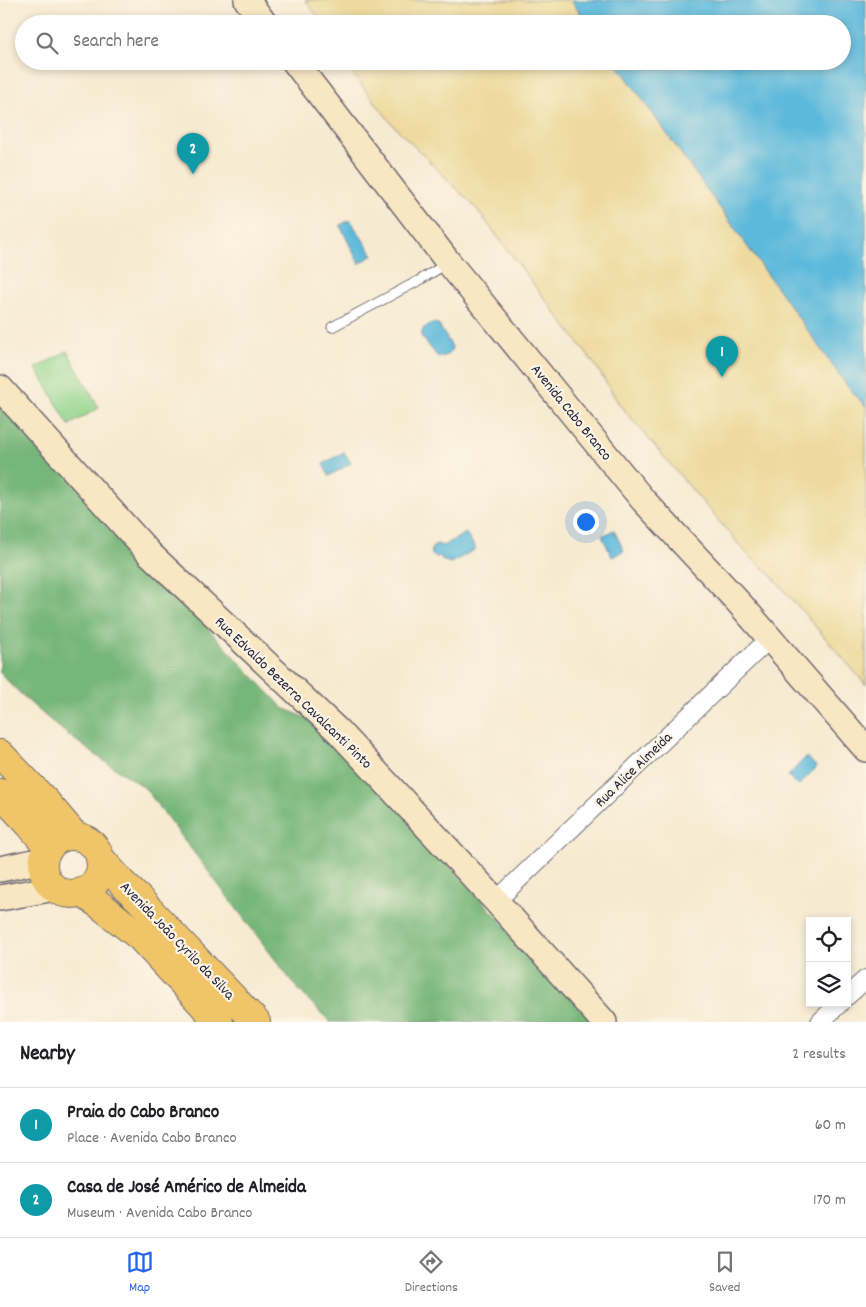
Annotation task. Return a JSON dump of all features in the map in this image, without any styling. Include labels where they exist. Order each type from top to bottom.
[{"type":"main road","points":[[247,0],[259,15]]},
{"type":"main road","name":"Avenida Cabo Branco","points":[[301,70],[448,263],[643,500],[770,638],[866,749]]},
{"type":"main road","name":"Rua Edvaldo Bezerra Cavalcanti Pinto","points":[[0,388],[150,554],[338,731],[496,901],[604,1022]]},
{"type":"main road","points":[[0,754],[46,802],[75,836],[91,843],[97,850],[101,866],[99,875],[88,888],[0,898]]},
{"type":"main road","points":[[0,793],[30,825],[46,854],[44,873],[46,879],[68,890]]},
{"type":"main road","points":[[0,869],[46,854],[60,838],[75,836]]},
{"type":"main road","name":"Avenida João Cyrilo da Silva","points":[[100,858],[256,1022]]},
{"type":"main road","name":"Avenida João Cyrilo da Silva","points":[[68,890],[125,924],[152,949],[219,1022]]},
{"type":"street","name":"Rua Alice Almeida","points":[[496,901],[770,638]]},
{"type":"street","points":[[851,992],[866,979]]},
{"type":"street","points":[[820,1022],[836,1007]]},
{"type":"lane","points":[[332,327],[448,263]]},
{"type":"green space","points":[[67,351],[99,408],[69,425],[36,368]]},
{"type":"green space","points":[[0,396],[121,537],[283,708],[322,725],[593,1022],[330,1022],[296,987],[145,788],[69,735],[16,690],[0,673]]},
{"type":"sand","points":[[305,0],[571,0],[582,15],[317,15]]},
{"type":"sand","points":[[350,70],[621,70],[848,387],[866,407],[866,685],[770,574],[748,555],[619,404],[596,366],[475,207],[392,124]]},
{"type":"water","points":[[571,0],[866,0],[866,407],[848,387],[621,70],[851,70],[851,15],[582,15]]},
{"type":"water","points":[[350,220],[373,255],[359,264],[340,225]]},
{"type":"water","points":[[431,323],[438,324],[452,347],[445,356],[438,357],[421,336],[423,329]]},
{"type":"water","points":[[344,452],[351,463],[329,476],[323,464]]},
{"type":"water","points":[[614,530],[624,551],[612,557],[602,536]]},
{"type":"water","points":[[466,533],[476,549],[451,563],[442,560],[441,556],[436,557],[432,555],[431,550],[434,545],[443,546]]},
{"type":"water","points":[[806,757],[817,767],[798,786],[788,776]]},
{"type":"place","name":"Casa de José Américo de Almeida","points":[[193,174]]},
{"type":"place","name":"Praia do Cabo Branco","points":[[722,377]]}]
